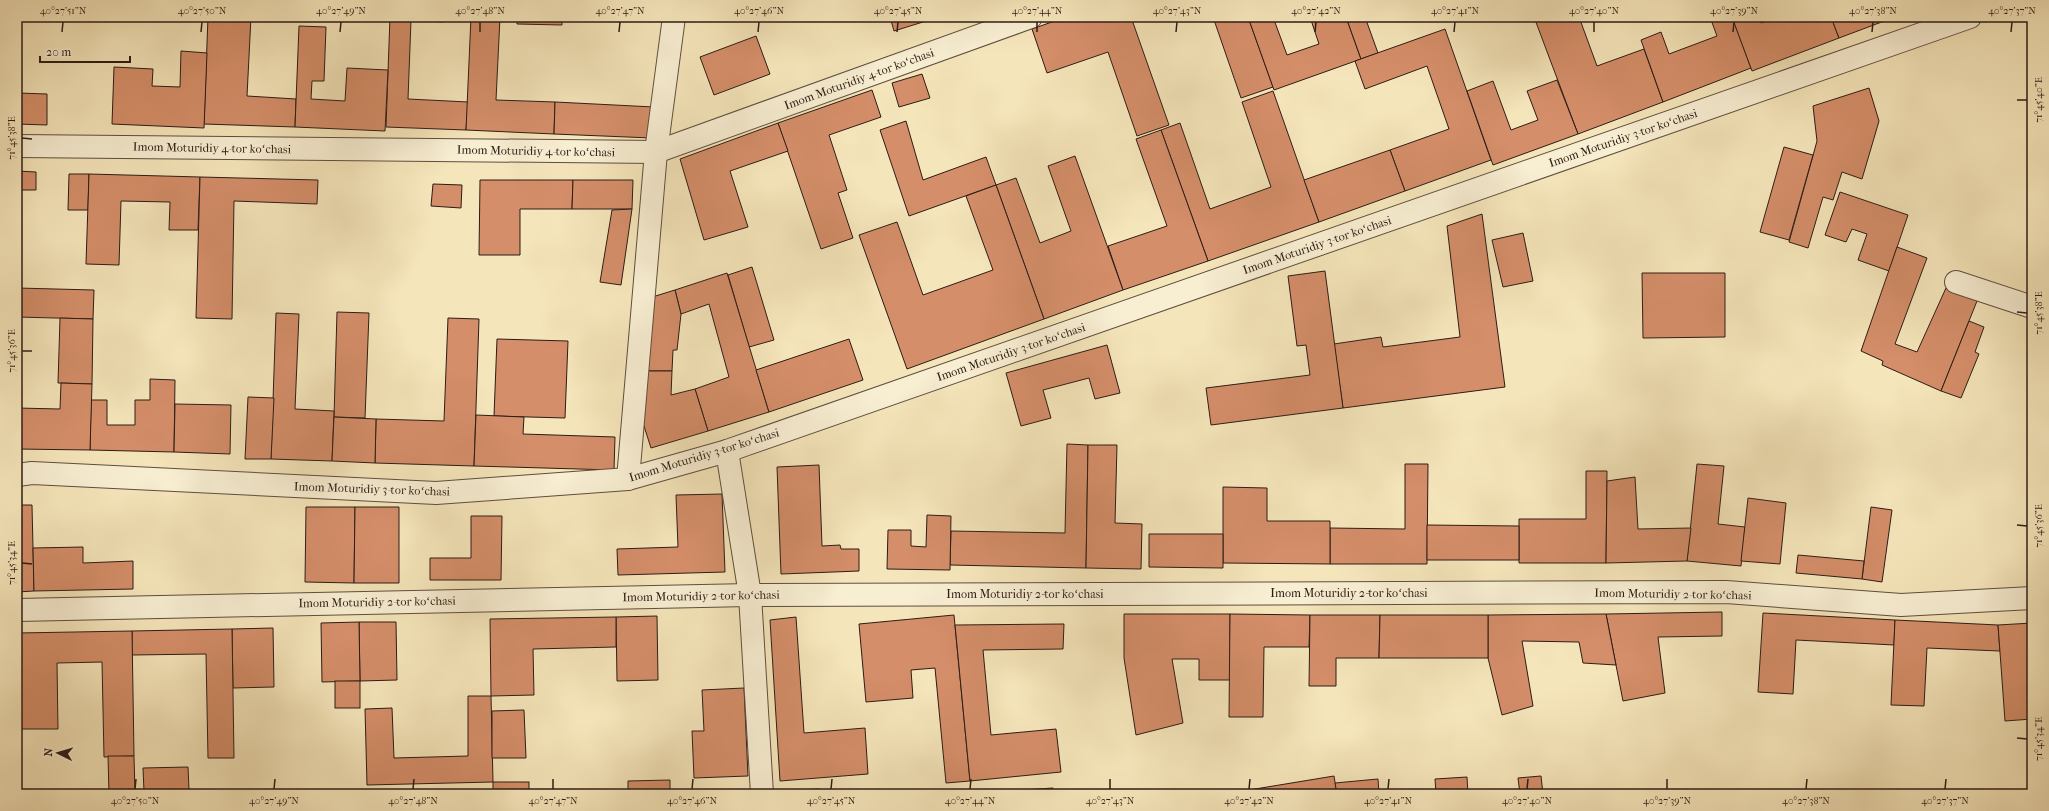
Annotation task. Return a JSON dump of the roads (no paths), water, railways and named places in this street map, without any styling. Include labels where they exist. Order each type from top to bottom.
[{"type":"street","points":[[628,479],[656,152],[674,17]]},
{"type":"street","name":"Imom Moturidiy 4-tor koʻchasi","points":[[17,146],[656,152],[1031,17]]},
{"type":"street","name":"Imom Moturidiy 3-tor koʻchasi","points":[[17,475],[32,473],[436,493],[628,479],[727,451],[1970,17]]},
{"type":"street","points":[[1956,282],[2032,308]]},
{"type":"street","points":[[727,451],[750,595],[762,794]]},
{"type":"street","name":"Imom Moturidiy 2-tor koʻchasi","points":[[17,610],[750,595],[1726,592],[1902,604],[2032,598]]}]
